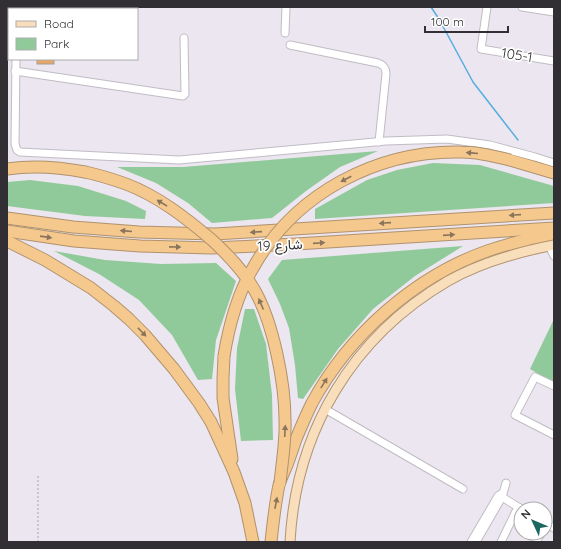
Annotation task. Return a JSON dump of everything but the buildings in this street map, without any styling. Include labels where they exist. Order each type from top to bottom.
[{"type":"highway","points":[[234,472],[223,398],[224,356],[228,334],[236,306],[252,269],[273,238],[286,223],[301,209],[334,185],[368,168],[383,163],[416,156],[448,152],[480,154],[510,160],[554,173]]},
{"type":"highway","points":[[7,169],[17,167],[64,168],[85,172],[127,185],[164,204],[183,216],[234,261],[243,272],[255,291],[264,311],[278,361],[284,397],[285,420],[280,483],[273,519],[271,542]]},
{"type":"highway","name":"شارع 19","points":[[7,218],[73,227],[139,232],[215,234],[554,213]]},
{"type":"highway","name":"شارع 19","points":[[7,231],[74,241],[140,246],[212,248],[554,228]]},
{"type":"highway","points":[[280,483],[312,403],[335,367],[348,349],[396,303],[448,269],[486,252],[528,239],[554,233]]},
{"type":"highway","points":[[7,241],[45,260],[91,288],[114,306],[145,335],[188,386],[211,422],[234,472],[245,503],[253,542]]},
{"type":"main road","points":[[290,542],[291,521],[301,470],[325,409],[346,374],[359,356],[408,308],[449,281],[473,269],[519,253],[552,246]]},
{"type":"street","points":[[285,33],[286,7]]},
{"type":"street","name":"105-1","points":[[487,7],[481,49],[554,61]]},
{"type":"street","points":[[522,7],[554,12]]},
{"type":"street","points":[[15,71],[183,96],[185,94],[184,38]]},
{"type":"street","points":[[290,45],[378,63],[384,66],[386,71],[379,142]]},
{"type":"street","points":[[16,60],[15,144],[17,150],[20,152],[179,160],[379,142],[447,139],[490,145],[554,163]]},
{"type":"street","points":[[552,246],[554,256]]},
{"type":"street","points":[[554,386],[535,377],[515,415],[554,435]]},
{"type":"street","points":[[325,409],[463,489]]},
{"type":"street","points":[[476,542],[510,475]]},
{"type":"street","points":[[500,497],[513,504]]},
{"type":"street","points":[[471,542],[500,497]]},
{"type":"street","points":[[501,542],[513,521]]},
{"type":"path","points":[[38,476],[38,542]]},
{"type":"green space","points":[[378,151],[340,167],[272,218],[212,223],[188,203],[156,183],[117,167],[183,167]]},
{"type":"green space","points":[[433,163],[480,165],[554,186],[554,203],[315,219],[315,209],[367,180],[397,170]]},
{"type":"green space","points":[[30,180],[78,186],[126,201],[146,211],[145,219],[85,216],[7,206],[7,182]]},
{"type":"green space","points":[[463,246],[415,276],[373,309],[338,349],[303,399],[298,398],[295,365],[289,328],[268,279],[282,260]]},
{"type":"green space","points":[[54,251],[105,260],[161,264],[216,263],[236,281],[216,340],[212,379],[198,380],[172,335],[139,300],[99,274]]},
{"type":"green space","points":[[245,309],[254,309],[266,344],[272,395],[273,440],[241,441],[235,389],[237,348]]},
{"type":"green space","points":[[554,319],[554,383],[530,369]]},
{"type":"waterway","points":[[431,7],[473,82],[518,140]]}]
